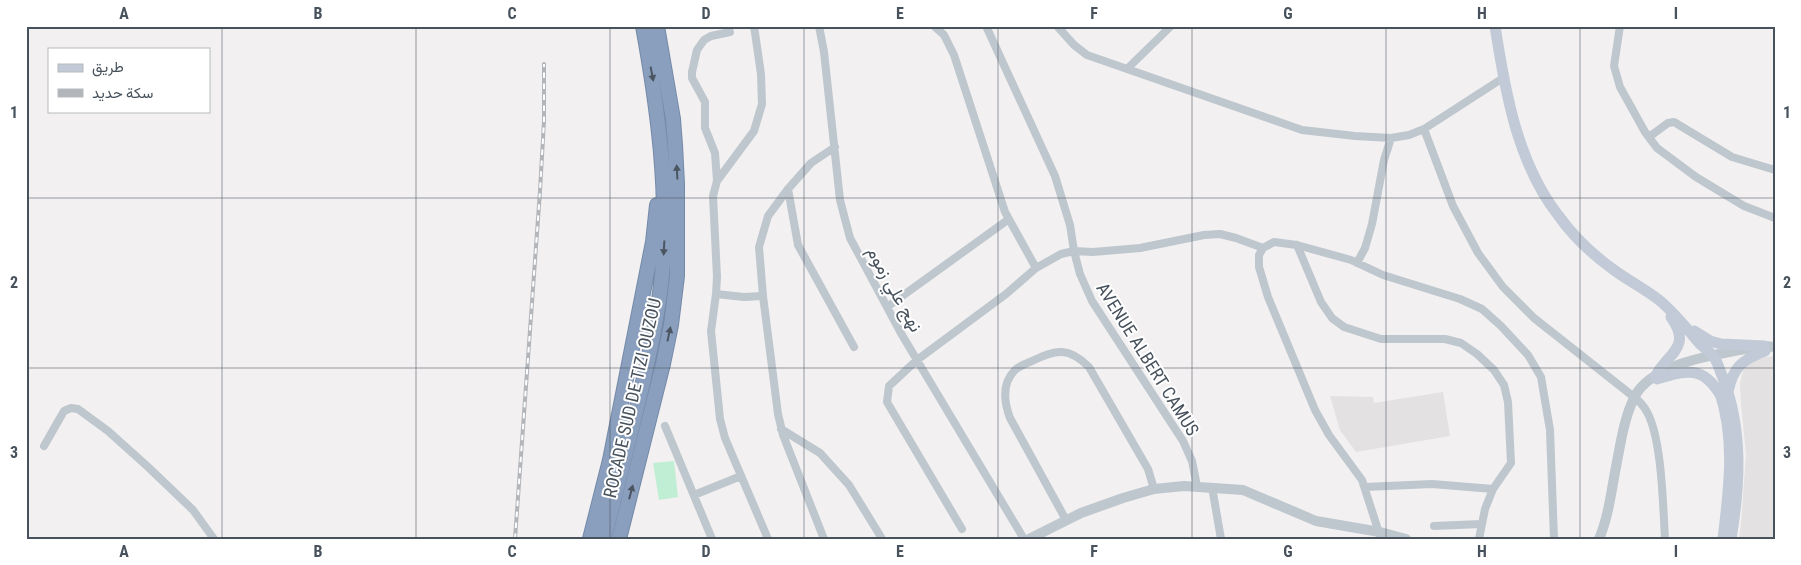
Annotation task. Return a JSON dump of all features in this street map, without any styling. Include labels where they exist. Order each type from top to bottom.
[{"type":"highway","name":"ROCADE SUD DE TIZI OUZOU","points":[[604,539],[650,351],[662,277],[664,195],[661,147],[654,82],[643,26]]},
{"type":"highway","name":"ROCADE SUD DE TIZI OUZOU","points":[[618,539],[671,325],[676,276],[677,184],[673,119],[657,26]]},
{"type":"highway","points":[[590,539],[610,460],[653,242],[661,147]]},
{"type":"main road","points":[[1495,26],[1503,78],[1523,149],[1545,197],[1572,233],[1591,252],[1658,300],[1685,325],[1712,359],[1736,422],[1738,475],[1731,539]]},
{"type":"main road","points":[[1658,300],[1680,332],[1679,345],[1671,357],[1658,370],[1656,378],[1684,372],[1703,375],[1725,395]]},
{"type":"main road","points":[[1685,325],[1710,341],[1721,344],[1770,348]]},
{"type":"main road","points":[[1723,539],[1729,494],[1730,461],[1725,395],[1740,363],[1770,348]]},
{"type":"street","points":[[717,181],[754,131],[762,104],[761,74],[754,26]]},
{"type":"street","name":"نهج علي زموم","points":[[819,26],[824,52],[840,200],[850,238],[917,360],[1024,539]]},
{"type":"street","points":[[934,26],[944,35],[954,55],[1005,212],[1036,268]]},
{"type":"street","name":"AVENUE ALBERT CAMUS","points":[[986,26],[1055,176],[1070,225],[1080,274],[1092,301],[1183,442],[1192,461],[1197,486]]},
{"type":"street","points":[[1056,26],[1074,45],[1087,55],[1302,130],[1392,138],[1409,135],[1424,128],[1503,78]]},
{"type":"street","points":[[1127,69],[1171,26]]},
{"type":"street","points":[[1620,26],[1614,66],[1620,87],[1657,148],[1696,177],[1744,206],[1775,218]]},
{"type":"street","points":[[730,32],[711,36],[704,40],[698,50],[692,78],[705,102],[705,128],[715,153],[717,181],[713,196],[717,277],[711,331],[720,419],[725,438],[768,539]]},
{"type":"street","points":[[1649,137],[1668,123],[1674,122],[1732,157],[1775,170]]},
{"type":"street","points":[[1424,128],[1453,206],[1478,253],[1503,287],[1534,318],[1634,397],[1647,412],[1656,446],[1662,489],[1665,539]]},
{"type":"street","points":[[1357,263],[1365,248],[1372,224],[1384,160],[1392,138]]},
{"type":"street","points":[[824,539],[781,429],[763,296],[759,247],[768,216],[788,189],[811,163],[835,148]]},
{"type":"street","points":[[788,189],[798,245],[854,347]]},
{"type":"street","points":[[887,307],[1009,219]]},
{"type":"street","points":[[962,529],[888,402],[889,386],[917,360],[1006,294],[1036,268],[1061,254],[1074,251],[1093,252],[1140,248],[1204,235],[1220,234],[1263,248]]},
{"type":"street","points":[[1381,535],[1362,480],[1315,410],[1268,297],[1258,267],[1258,255],[1263,248],[1274,242],[1297,245],[1357,263],[1383,275],[1460,299],[1482,309],[1501,326],[1528,355],[1541,377],[1550,430],[1554,539]]},
{"type":"street","points":[[1297,245],[1321,302],[1332,318],[1344,327],[1381,339],[1445,339],[1461,342],[1494,370],[1504,384],[1508,402],[1511,463],[1493,489],[1485,509],[1479,539]]},
{"type":"street","points":[[716,294],[744,297],[763,296]]},
{"type":"street","points":[[1601,538],[1626,421],[1634,397],[1643,385],[1673,366],[1770,348]]},
{"type":"street","points":[[1066,520],[1010,418],[1004,403],[1009,377],[1016,369],[1047,354],[1058,351],[1072,353],[1089,367],[1148,469],[1154,488]]},
{"type":"street","points":[[44,446],[64,412],[71,408],[81,411],[108,431],[193,510],[214,539]]},
{"type":"street","points":[[665,426],[712,539]]},
{"type":"street","points":[[781,429],[820,453],[848,485],[881,537]]},
{"type":"street","points":[[694,495],[741,476]]},
{"type":"street","points":[[1365,487],[1432,484],[1493,489]]},
{"type":"street","points":[[1029,539],[1081,513],[1154,488],[1197,486],[1243,490],[1316,521],[1406,539]]},
{"type":"street","points":[[1212,487],[1220,539]]},
{"type":"street","points":[[1434,526],[1481,524]]},
{"type":"shaded area","points":[[1775,356],[1775,539],[1739,539],[1746,454],[1740,383],[1745,363],[1757,358]]},
{"type":"shaded area","points":[[1443,392],[1450,436],[1356,452],[1340,430],[1330,396],[1373,397],[1374,403]]},
{"type":"green space","points":[[674,461],[678,497],[659,500],[653,463]]},
{"type":"railway","points":[[515,539],[540,191],[544,121],[544,64]]}]
